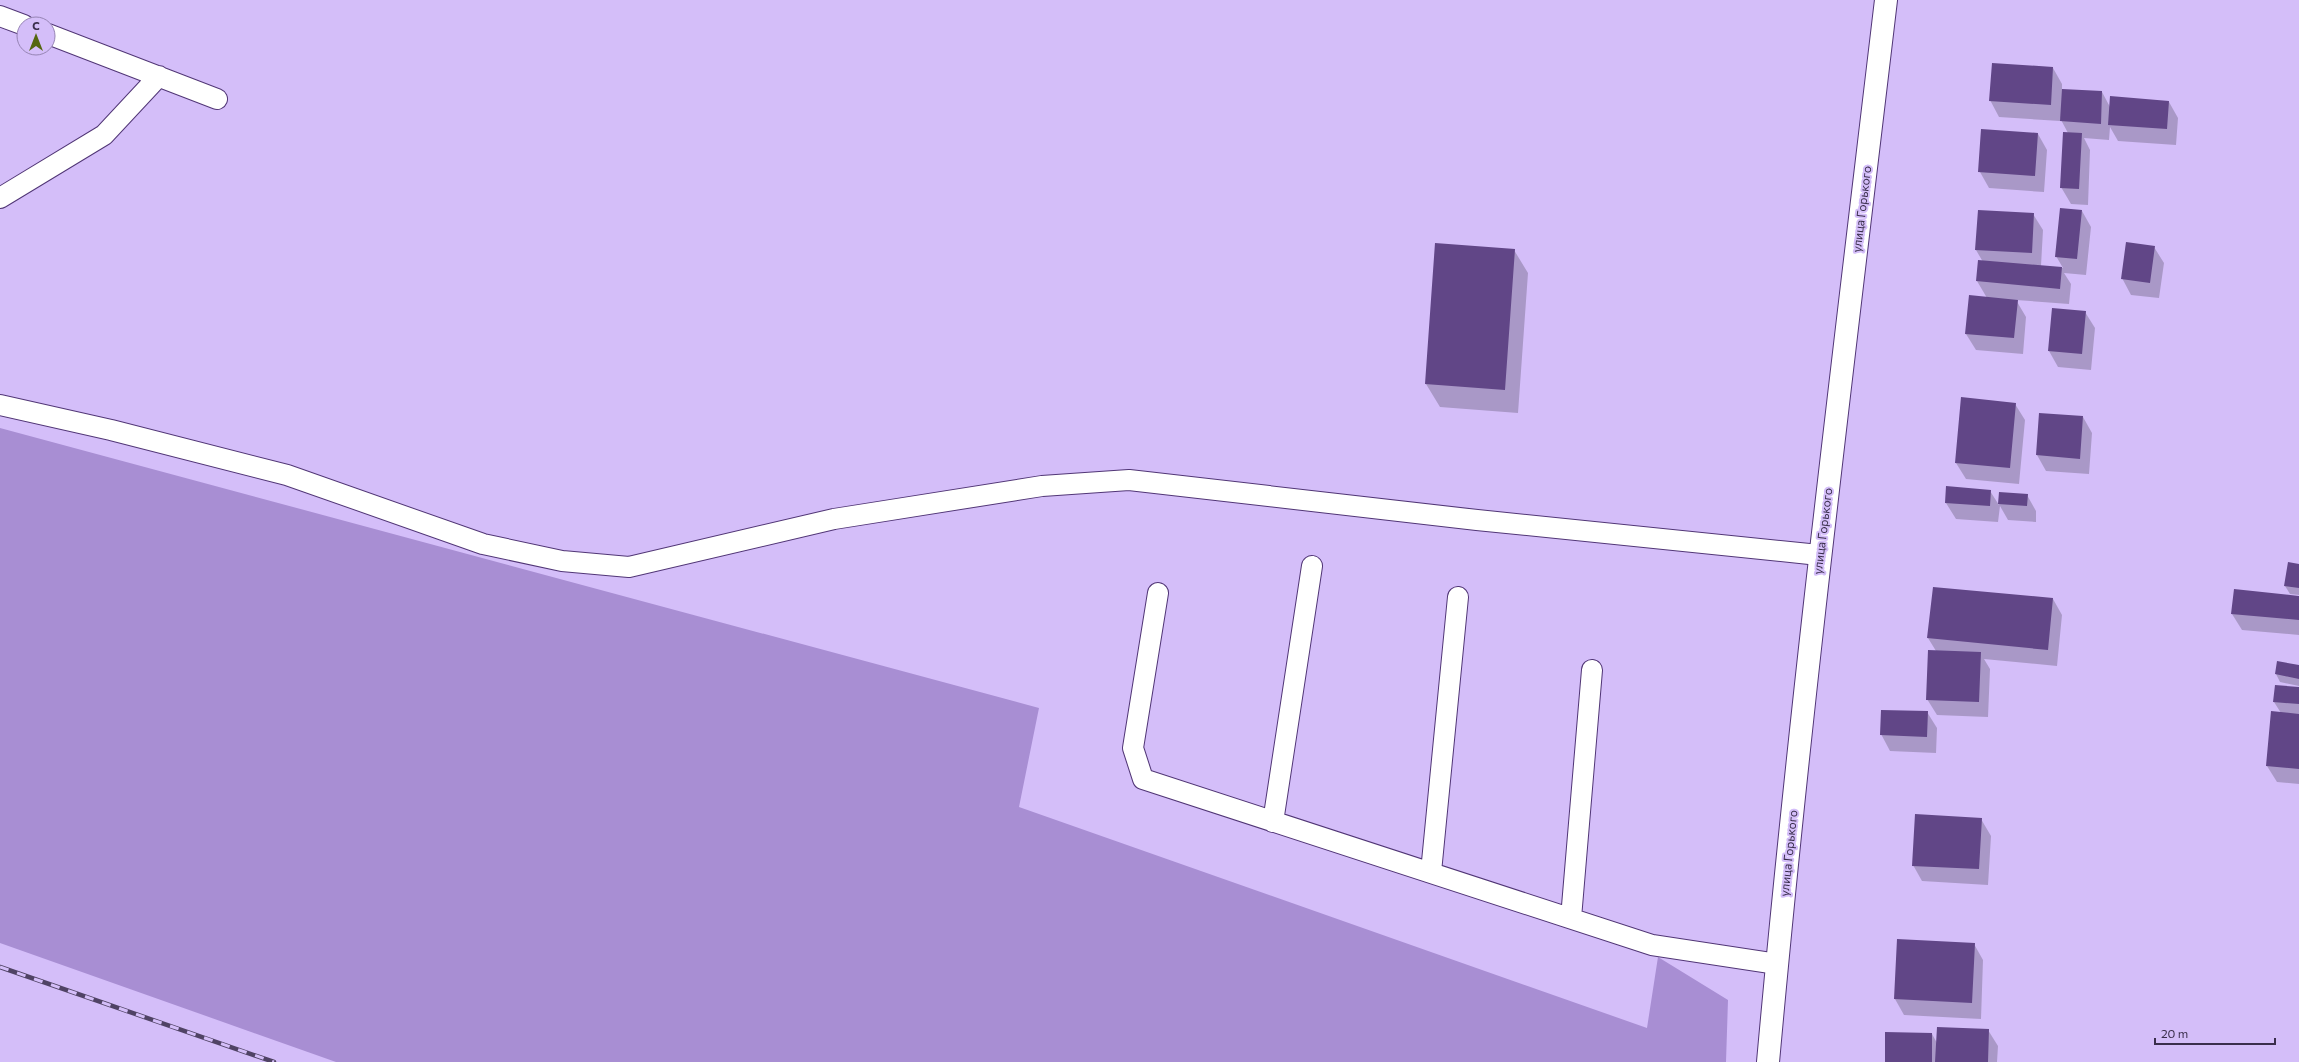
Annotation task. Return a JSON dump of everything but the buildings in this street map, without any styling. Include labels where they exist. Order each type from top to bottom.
[{"type":"street","name":"улица Горького","points":[[1768,1062],[1819,556],[1886,0]]},
{"type":"lane","points":[[0,16],[16,22]]},
{"type":"lane","points":[[56,37],[217,99]]},
{"type":"lane","points":[[0,198],[104,135],[159,76]]},
{"type":"lane","points":[[0,405],[111,430],[287,475],[483,544],[562,562],[622,567],[629,567],[834,519],[1042,486],[1129,480],[1477,520],[1819,556]]},
{"type":"lane","points":[[1273,822],[1312,566]]},
{"type":"lane","points":[[1158,593],[1133,748],[1143,779],[1652,945],[1777,964]]},
{"type":"lane","points":[[1430,872],[1458,597]]},
{"type":"lane","points":[[1571,918],[1592,670]]},
{"type":"shaded area","points":[[0,428],[1039,708],[1019,807],[1647,1028],[1658,957],[1728,1000],[1726,1062],[336,1062],[0,943]]},
{"type":"railway","points":[[0,967],[274,1062]]}]
